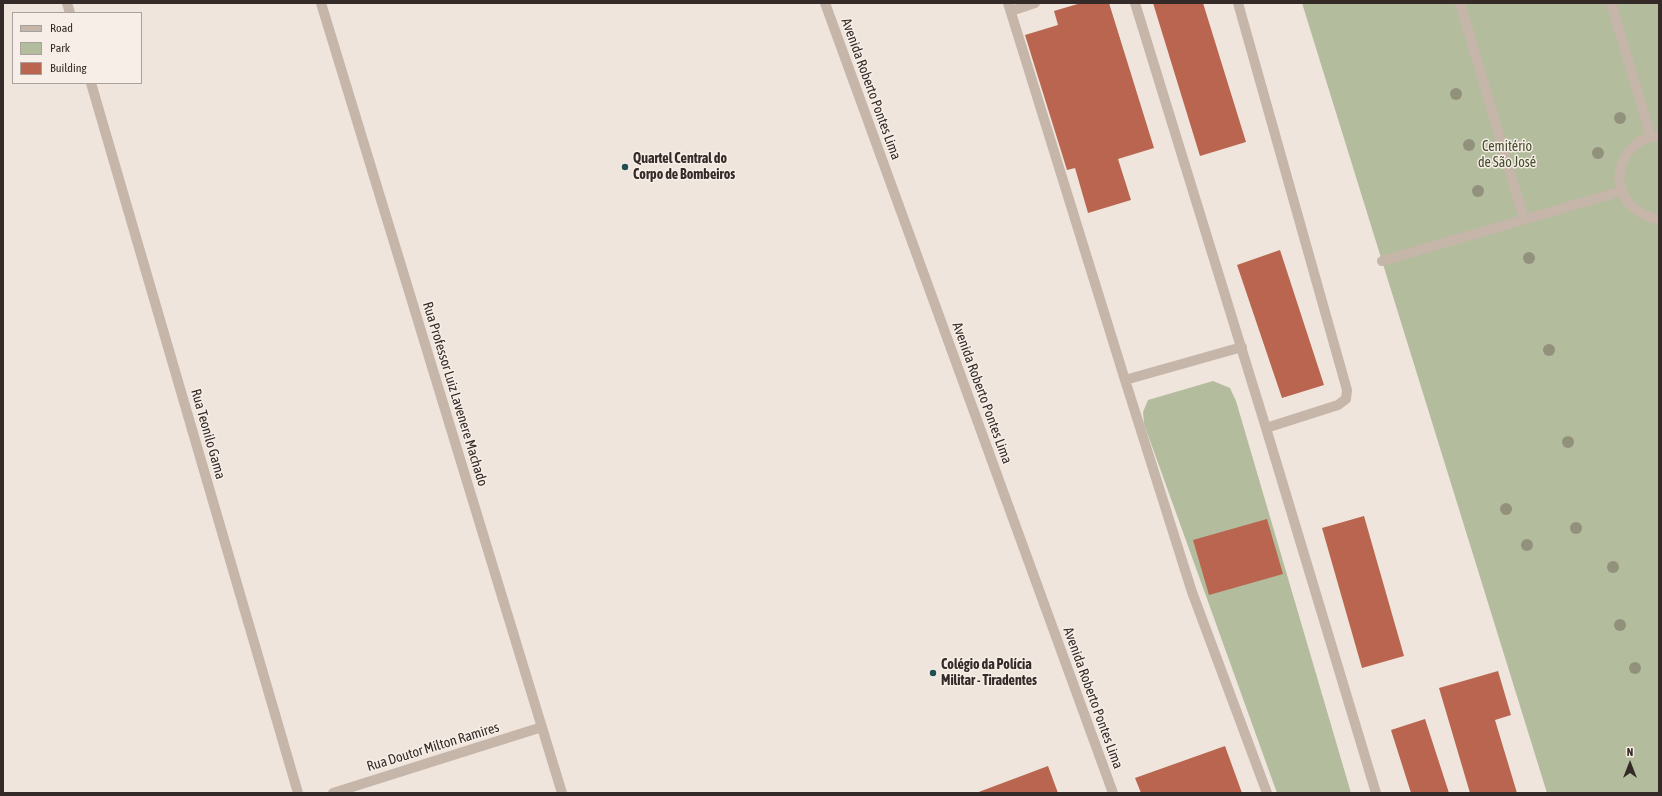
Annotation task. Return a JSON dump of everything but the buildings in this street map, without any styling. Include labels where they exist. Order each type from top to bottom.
[{"type":"street","name":"Rua Professor Luiz Lavenere Machado","points":[[321,3],[562,793]]},
{"type":"street","name":"Avenida Roberto Pontes Lima","points":[[825,3],[1113,793]]},
{"type":"street","points":[[1035,3],[1010,7],[1192,592],[1267,793]]},
{"type":"street","points":[[1135,3],[1242,347],[1376,793]]},
{"type":"street","points":[[1238,3],[1347,390],[1346,399],[1338,405],[1266,428]]},
{"type":"street","points":[[1460,3],[1524,219]]},
{"type":"street","points":[[1611,3],[1655,136],[1638,142],[1628,152],[1622,164],[1619,178],[1622,191],[1628,203],[1639,212],[1652,218],[1659,219]]},
{"type":"street","name":"Rua Teonilo Gama","points":[[90,84],[298,793]]},
{"type":"street","points":[[1382,261],[1622,191]]},
{"type":"street","points":[[1125,380],[1242,347]]},
{"type":"street","name":"Rua Doutor Milton Ramires","points":[[333,793],[542,728]]},
{"type":"green space","name":"Cemitério de São José","points":[[1302,3],[1659,3],[1659,793],[1547,793]]},
{"type":"green space","points":[[1213,381],[1230,388],[1236,401],[1351,793],[1277,793],[1144,424],[1143,412],[1148,400]]},
{"type":"place","name":"Quartel Central do Corpo de Bombeiros","points":[[625,167]]},
{"type":"place","name":"Colégio da Polícia Militar - Tiradentes","points":[[933,673]]}]
